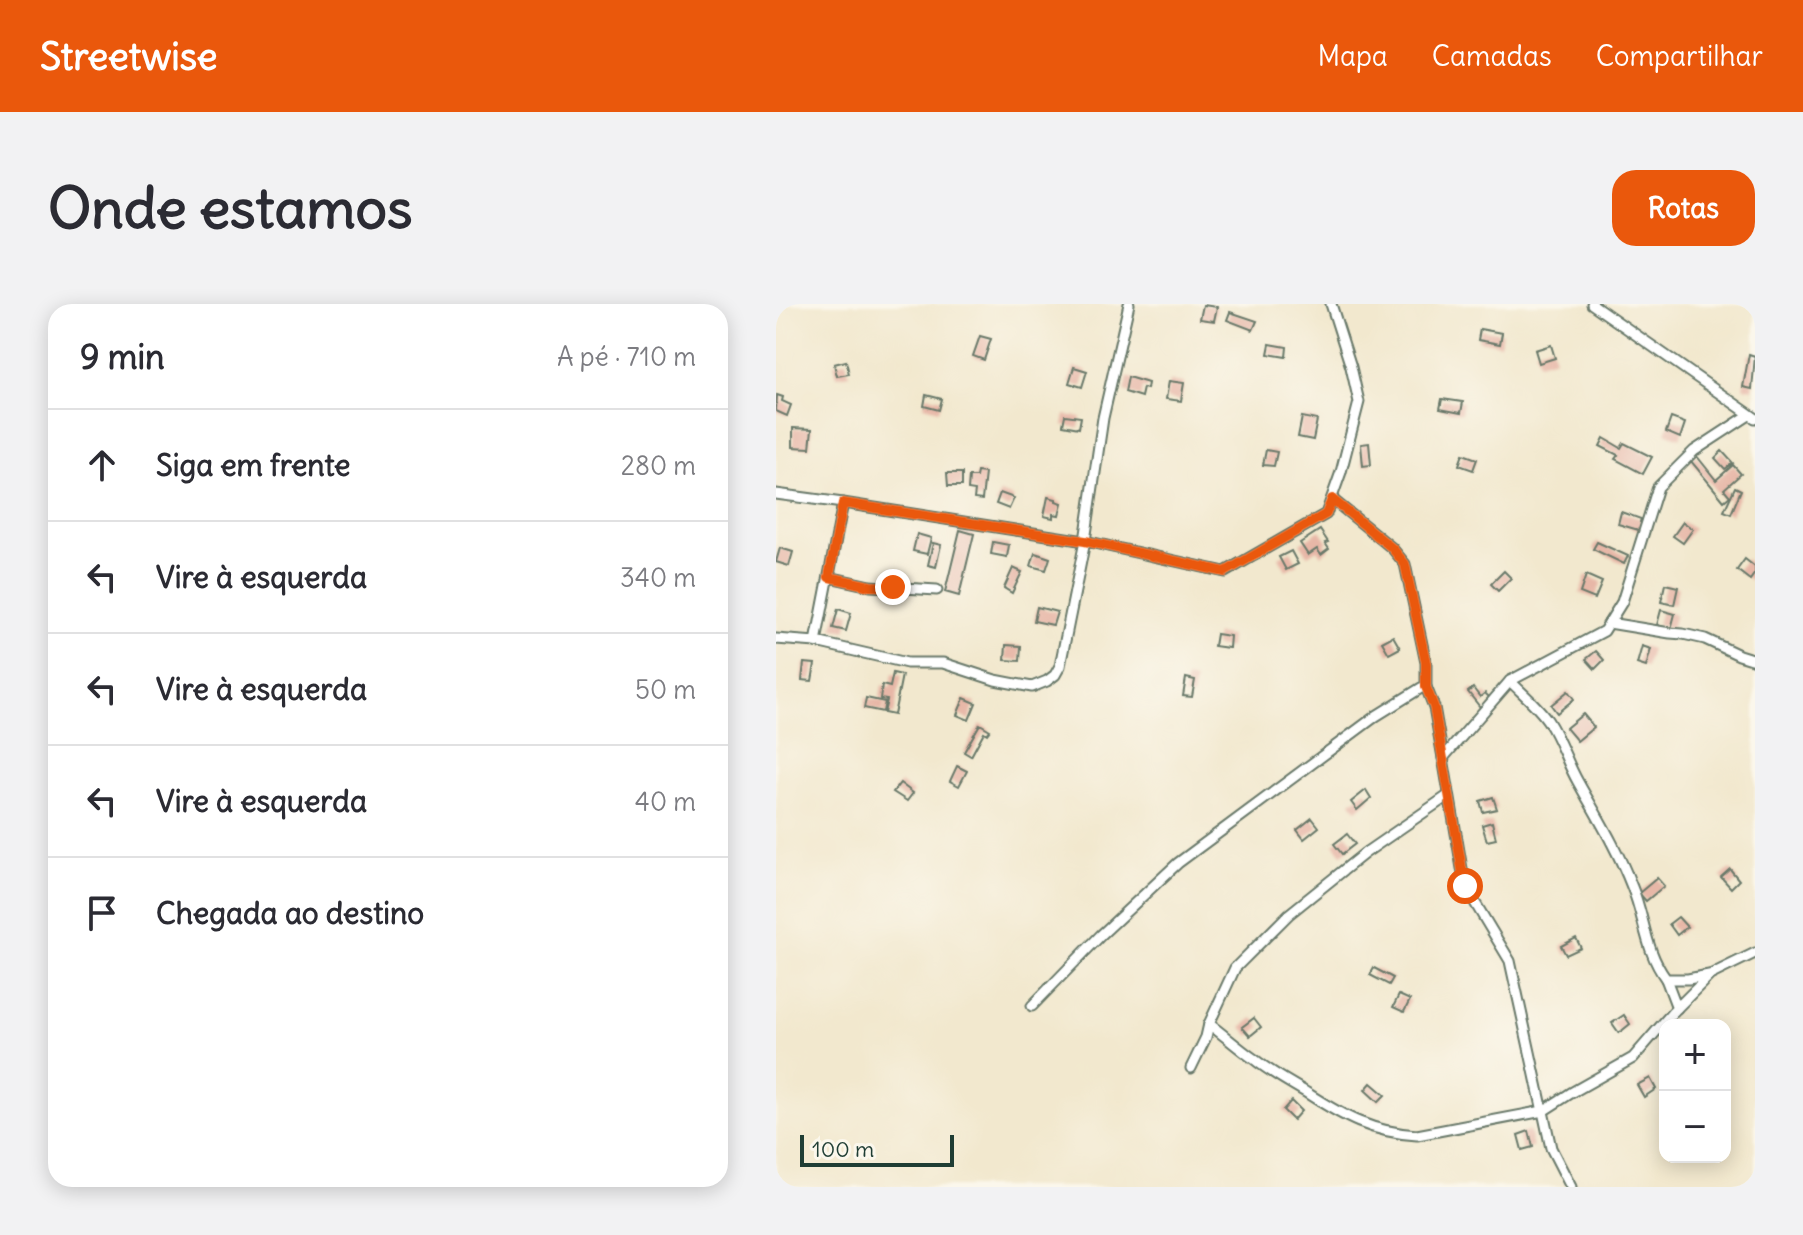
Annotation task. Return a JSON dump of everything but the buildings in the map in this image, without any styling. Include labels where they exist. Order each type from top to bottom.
[{"type":"street","points":[[776,639],[816,642],[907,663],[943,663],[995,680],[1032,687],[1055,675],[1060,666],[1085,541],[1103,418],[1129,304]]},
{"type":"street","points":[[776,494],[1085,541],[1225,572],[1326,514],[1332,499],[1359,402],[1331,304]]},
{"type":"street","points":[[1443,758],[1510,681],[1604,631],[1622,602],[1658,487],[1694,451],[1752,416],[1592,304]]},
{"type":"street","points":[[1332,499],[1392,548],[1405,564],[1426,663],[1426,687],[1434,707],[1465,886],[1510,961],[1551,1148],[1571,1187]]},
{"type":"street","points":[[816,642],[843,503]]},
{"type":"street","points":[[829,577],[870,586],[937,590]]},
{"type":"street","points":[[1609,623],[1705,639],[1755,660]]},
{"type":"street","points":[[1510,681],[1540,711],[1561,745],[1570,769],[1621,861],[1639,905],[1647,938],[1677,1008]]},
{"type":"street","points":[[1032,1006],[1101,935],[1178,863],[1376,716],[1426,687]]},
{"type":"street","points":[[1191,1068],[1235,968],[1289,914],[1365,853],[1449,795]]},
{"type":"street","points":[[1666,979],[1710,975],[1755,953]]},
{"type":"street","points":[[1209,1024],[1255,1060],[1328,1108],[1351,1120],[1396,1134],[1417,1135],[1543,1111],[1633,1058],[1710,975]]},
{"type":"route","points":[[893,587],[870,586],[829,577],[843,503],[1085,541],[1225,572],[1326,514],[1332,499],[1402,557],[1408,572],[1426,663],[1426,687],[1434,707],[1465,886]]}]
